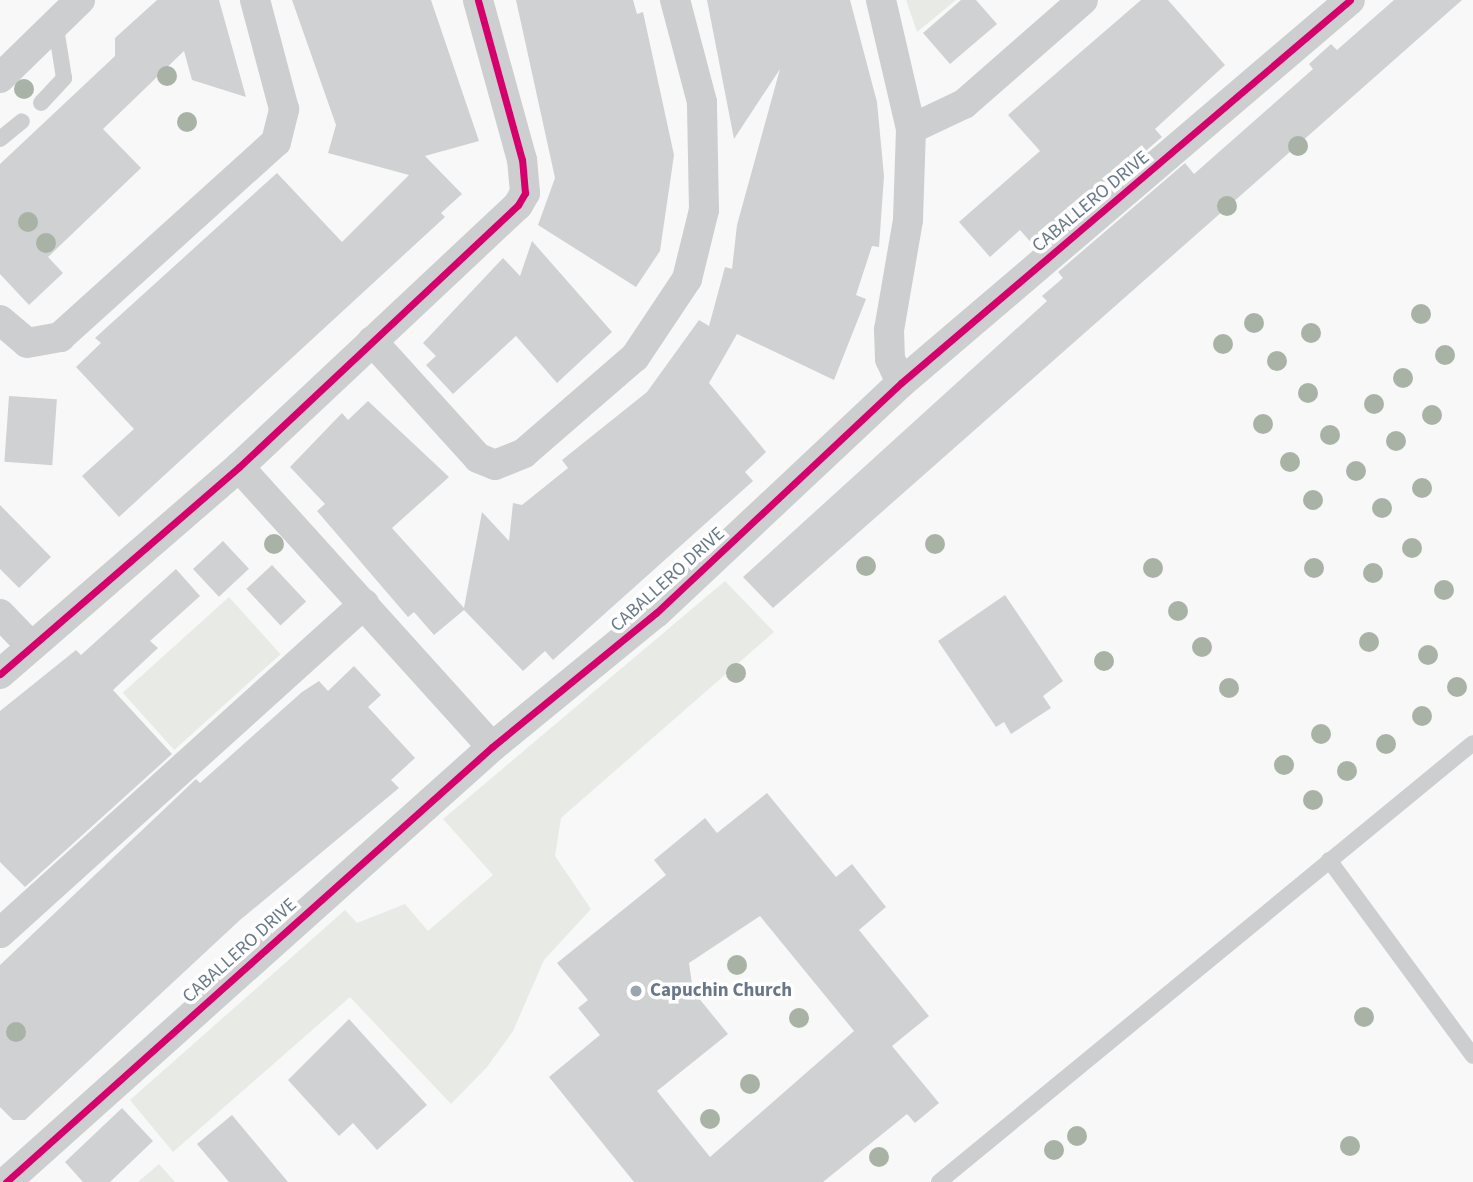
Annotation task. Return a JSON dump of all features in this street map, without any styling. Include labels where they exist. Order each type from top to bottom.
[{"type":"street","points":[[0,78],[80,0]]},
{"type":"street","points":[[0,320],[27,343],[60,337],[276,142],[283,127],[282,89],[255,0]]},
{"type":"street","points":[[0,674],[239,467],[508,216],[525,193],[522,160],[478,0]]},
{"type":"street","points":[[372,341],[478,458],[495,466],[524,453],[635,357],[687,279],[704,210],[702,102],[675,0]]},
{"type":"street","points":[[881,0],[911,129],[908,220],[889,330],[890,359],[901,383]]},
{"type":"street","points":[[911,129],[964,104],[1083,0]]},
{"type":"street","name":"CABALLERO DRIVE","points":[[6,1182],[492,747],[656,613],[901,383],[1350,0]]},
{"type":"street","points":[[239,467],[492,747]]},
{"type":"street","points":[[0,933],[364,604]]},
{"type":"street","points":[[0,614],[31,646]]},
{"type":"lane","points":[[41,103],[64,78],[55,22]]},
{"type":"lane","points":[[0,139],[22,121]]},
{"type":"lane","points":[[939,1182],[1473,743]]},
{"type":"lane","points":[[1329,860],[1473,1056]]},
{"type":"shaded area","points":[[906,0],[956,0],[917,32]]},
{"type":"shaded area","points":[[725,581],[774,632],[561,818],[555,856],[591,909],[544,960],[513,1031],[487,1067],[451,1104],[350,997],[173,1152],[130,1100],[345,910],[357,923],[405,904],[428,931],[493,875],[443,819]]},
{"type":"shaded area","points":[[229,597],[281,654],[174,750],[123,693]]},
{"type":"shaded area","points":[[159,1164],[175,1182],[138,1182]]},
{"type":"building","points":[[157,0],[219,0],[246,97],[192,80],[184,51],[103,129],[141,168],[48,257],[63,273],[29,305],[0,274],[0,164],[115,56],[115,38]]},
{"type":"building","points":[[292,0],[431,0],[479,141],[425,156],[462,194],[441,213],[445,217],[119,517],[82,476],[134,429],[76,367],[101,343],[95,338],[277,173],[342,242],[409,175],[328,153],[336,125]]},
{"type":"building","points":[[516,0],[633,0],[637,14],[643,12],[674,155],[660,251],[636,287],[538,225],[555,178]]},
{"type":"building","points":[[707,0],[850,0],[877,102],[884,176],[879,247],[872,246],[856,295],[866,299],[834,380],[737,334],[709,383],[766,452],[745,472],[753,481],[553,660],[545,651],[523,671],[464,610],[434,635],[414,612],[408,617],[317,511],[325,504],[290,467],[342,413],[348,420],[368,401],[449,477],[392,528],[464,608],[482,512],[509,541],[513,503],[522,505],[568,468],[562,460],[647,392],[699,320],[709,326],[725,267],[732,269],[737,225],[780,69],[734,139]]},
{"type":"building","points":[[961,0],[976,0],[997,24],[950,64],[923,33]]},
{"type":"building","points":[[1141,0],[1168,0],[1225,65],[1155,129],[1162,137],[1034,246],[1020,230],[990,257],[959,222],[1040,151],[1008,115]]},
{"type":"building","points":[[1394,0],[1462,0],[773,608],[743,577],[1047,301],[1042,296],[1063,278],[1058,272],[1185,163],[1194,174],[1313,69],[1309,64],[1331,44],[1337,50]]},
{"type":"building","points":[[532,241],[612,332],[557,383],[516,336],[453,394],[426,365],[436,356],[423,343],[503,258],[520,276]]},
{"type":"building","points":[[9,396],[57,399],[52,465],[4,462]]},
{"type":"building","points":[[0,505],[51,557],[19,588],[0,569]]},
{"type":"building","points":[[223,541],[249,569],[219,597],[193,569]]},
{"type":"building","points":[[272,565],[306,602],[281,625],[246,589]]},
{"type":"building","points":[[176,569],[200,596],[150,641],[158,648],[113,690],[172,754],[25,887],[0,862],[0,711],[76,650],[81,655]]},
{"type":"building","points":[[1005,595],[1063,681],[1043,696],[1051,708],[1011,734],[1004,722],[996,727],[938,641]]},
{"type":"building","points":[[354,666],[381,695],[368,707],[415,758],[391,780],[399,788],[240,920],[25,1120],[13,1120],[0,1107],[0,965],[196,779],[200,783],[302,692],[319,681],[328,691]]},
{"type":"building","name":"Capuchin Church","points":[[767,793],[836,877],[852,864],[886,907],[859,930],[929,1016],[892,1046],[939,1103],[915,1123],[907,1114],[823,1182],[634,1182],[549,1077],[600,1035],[578,1008],[588,1000],[557,963],[666,875],[654,860],[705,818],[717,833]],"holes":[[[760,916],[854,1031],[710,1157],[657,1091],[728,1034],[693,991],[689,963]]]},
{"type":"building","points":[[349,1019],[427,1105],[377,1150],[353,1123],[339,1136],[288,1080]]},
{"type":"building","points":[[122,1108],[153,1141],[110,1182],[83,1182],[65,1162]]},
{"type":"building","points":[[232,1115],[288,1182],[229,1182],[197,1144]]},
{"type":"cycle path","points":[[0,674],[239,467],[518,205],[525,193],[522,160],[478,0]]},
{"type":"cycle path","points":[[6,1182],[492,747],[656,613],[901,383],[1350,0]]},
{"type":"place","name":"Capuchin Church","points":[[636,991]]}]
